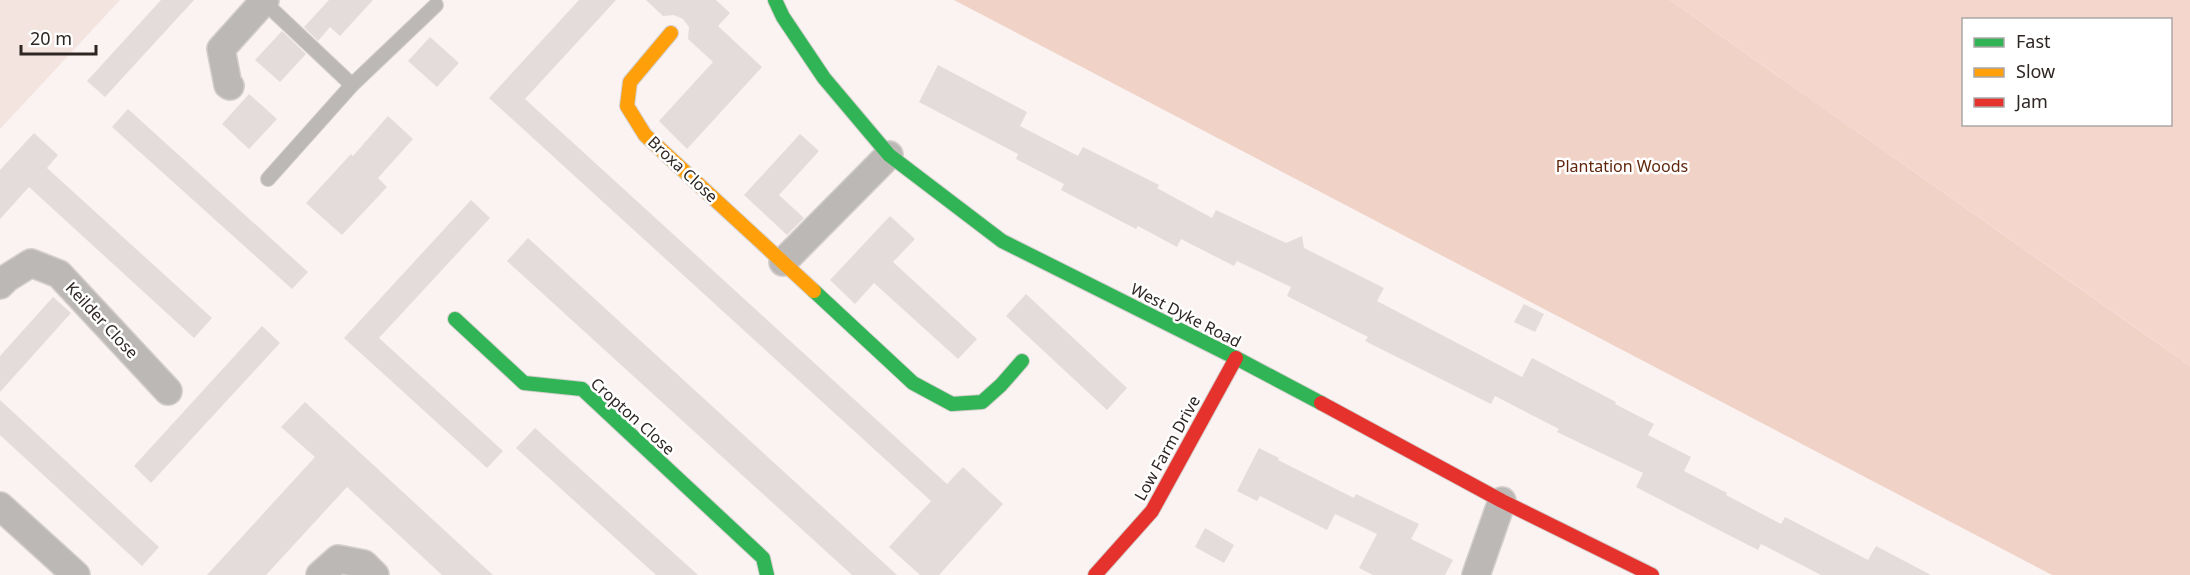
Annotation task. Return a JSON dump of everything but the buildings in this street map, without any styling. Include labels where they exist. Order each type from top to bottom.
[{"type":"street","name":"West Dyke Road","points":[[775,0],[783,17],[824,78],[889,155],[1002,241],[1236,358],[1502,501],[1652,575]]},
{"type":"street","points":[[230,86],[221,50],[264,1]]},
{"type":"street","name":"Broxa Close","points":[[671,33],[630,82],[627,106],[645,135],[913,383],[952,404],[982,402],[1022,361]]},
{"type":"street","points":[[783,262],[889,155]]},
{"type":"street","name":"Keilder Close","points":[[0,285],[7,278],[32,263],[59,274],[168,391]]},
{"type":"street","name":"Cropton Close","points":[[455,318],[524,383],[582,389],[763,558],[767,575]]},
{"type":"street","name":"Low Farm Drive","points":[[1095,575],[1152,511],[1236,358]]},
{"type":"street","points":[[1476,575],[1502,501]]},
{"type":"street","points":[[0,506],[76,575]]},
{"type":"street","points":[[320,575],[338,559],[364,564],[375,575]]},
{"type":"lane","points":[[264,1],[352,85]]},
{"type":"lane","points":[[268,179],[352,85],[436,5]]},
{"type":"shaded area","points":[[0,0],[120,0],[0,129]]},
{"type":"shaded area","points":[[1670,0],[2190,0],[2190,366]]},
{"type":"green space","name":"Plantation Woods","points":[[954,0],[1670,0],[2190,366],[2190,575],[2052,575]]},
{"type":"traffic: fast","points":[[775,0],[783,17],[824,78],[889,155],[1002,241],[1321,403]]},
{"type":"traffic: fast","points":[[814,291],[913,383],[952,404],[982,402],[1022,361]]},
{"type":"traffic: fast","points":[[455,319],[524,383],[582,389],[763,558],[767,575]]},
{"type":"traffic: slow","points":[[671,33],[630,82],[627,106],[645,135],[814,291]]},
{"type":"traffic: jam","points":[[1095,575],[1152,511],[1236,358]]},
{"type":"traffic: jam","points":[[1321,403],[1502,501],[1652,575]]}]
